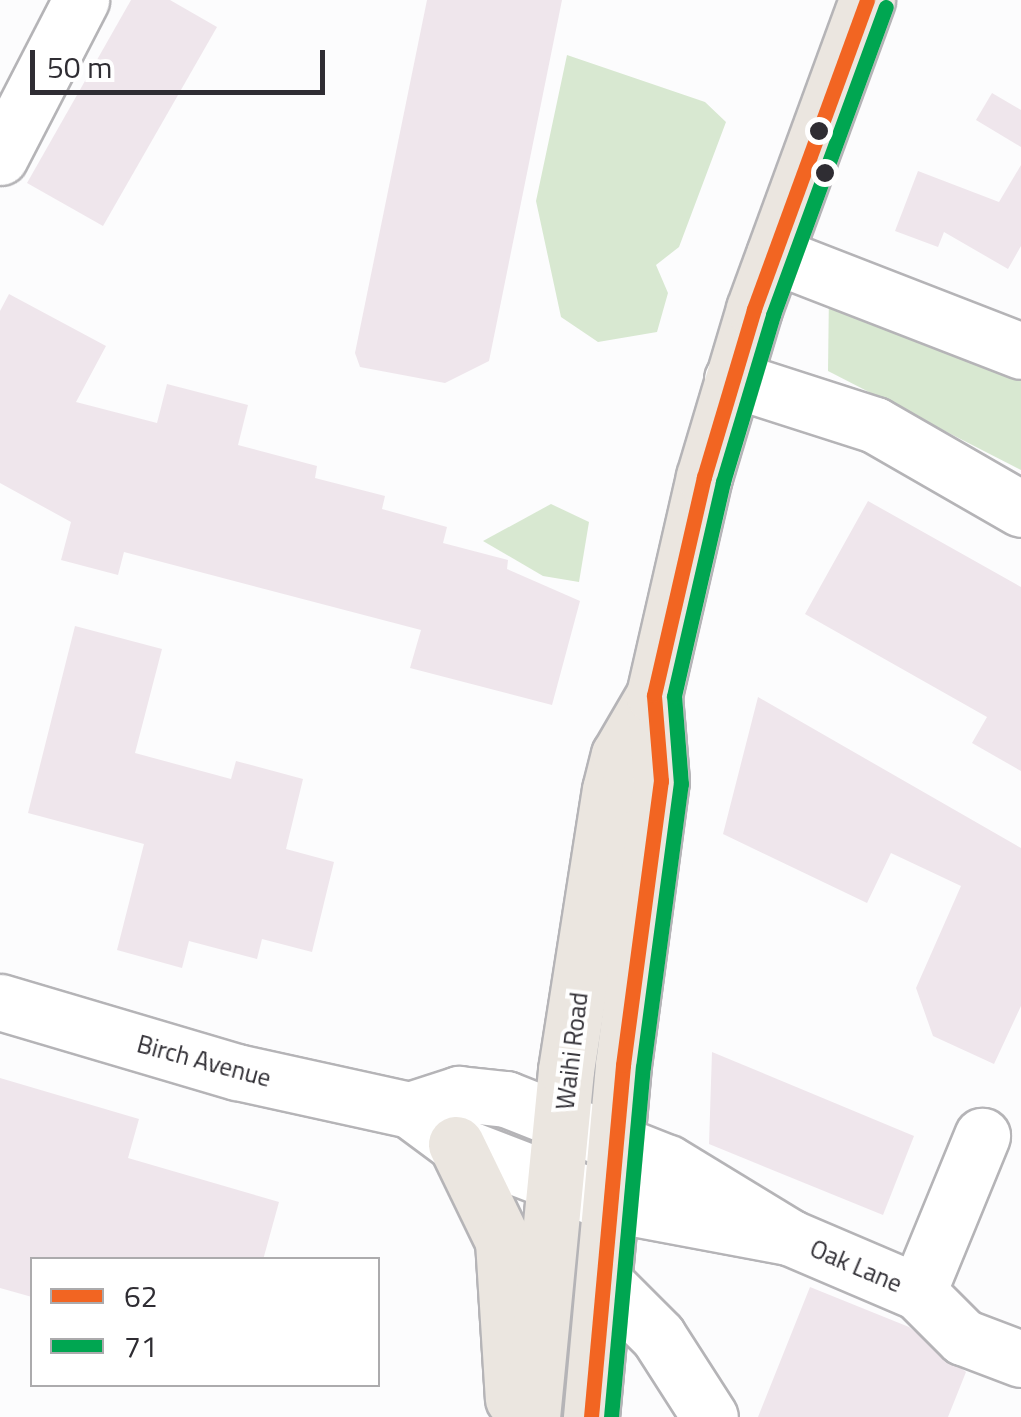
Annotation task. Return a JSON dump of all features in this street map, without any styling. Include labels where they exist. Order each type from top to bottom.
[{"type":"main road","name":"Waihi Road","points":[[532,1417],[585,1192],[610,790],[619,754],[654,696],[732,380],[868,0]]},
{"type":"main road","points":[[456,1144],[503,1241],[515,1417]]},
{"type":"main road","name":"Waihi Road","points":[[585,1192],[605,1282],[591,1417]]},
{"type":"street","points":[[0,157],[81,0]]},
{"type":"street","points":[[774,255],[1021,350]]},
{"type":"street","points":[[732,380],[875,425],[1021,509]]},
{"type":"street","name":"Birch Avenue","points":[[0,1002],[237,1072],[410,1110],[456,1144],[585,1192]]},
{"type":"street","points":[[410,1110],[459,1094],[506,1099],[590,1132]]},
{"type":"street","name":"Oak Lane","points":[[590,1132],[672,1166],[789,1237],[918,1292],[963,1337],[1021,1359]]},
{"type":"street","points":[[918,1292],[982,1136]]},
{"type":"street","name":"Oak Lane","points":[[585,1192],[789,1237]]},
{"type":"street","points":[[605,1282],[658,1336],[710,1417]]},
{"type":"green space","points":[[567,55],[705,102],[726,122],[679,247],[656,265],[668,293],[657,332],[598,342],[561,317],[536,201]]},
{"type":"green space","points":[[829,291],[1021,371],[1021,470],[828,371]]},
{"type":"green space","points":[[551,504],[589,522],[579,582],[543,576],[483,541]]},
{"type":"building","points":[[131,0],[170,0],[217,27],[103,226],[27,183]]},
{"type":"building","points":[[427,0],[562,0],[489,361],[445,383],[360,367],[355,353]]},
{"type":"building","points":[[992,93],[1021,110],[1021,147],[976,120]]},
{"type":"building","points":[[1021,165],[1021,246],[1008,269],[944,232],[938,247],[895,231],[918,171],[999,202]]},
{"type":"building","points":[[9,294],[106,346],[76,402],[157,423],[167,384],[248,405],[238,445],[317,466],[315,478],[385,496],[382,509],[447,527],[443,543],[508,560],[507,569],[580,601],[552,705],[410,668],[421,630],[124,552],[118,575],[61,560],[71,522],[0,483],[0,311]]},
{"type":"building","points":[[868,501],[1021,587],[1021,771],[972,743],[987,717],[805,614]]},
{"type":"building","points":[[75,626],[162,649],[135,753],[231,779],[236,761],[303,779],[286,849],[334,862],[312,952],[262,939],[257,959],[189,941],[182,968],[117,950],[144,844],[28,813]]},
{"type":"building","points":[[758,697],[1021,848],[1021,1006],[994,1064],[933,1036],[916,988],[961,886],[891,853],[867,903],[723,834]]},
{"type":"building","points":[[712,1052],[914,1136],[883,1215],[709,1144]]},
{"type":"building","points":[[0,1078],[139,1119],[128,1158],[279,1202],[264,1257],[30,1257],[30,1296],[0,1288]]},
{"type":"building","points":[[810,1287],[909,1327],[966,1372],[948,1417],[758,1417]]},
{"type":"transit line","name":"62","points":[[591,1417],[623,1065],[661,781],[654,695],[704,477],[754,309],[867,0]]},
{"type":"transit line","name":"71","points":[[611,1417],[643,1067],[681,784],[674,696],[723,482],[773,315],[886,7]]}]
